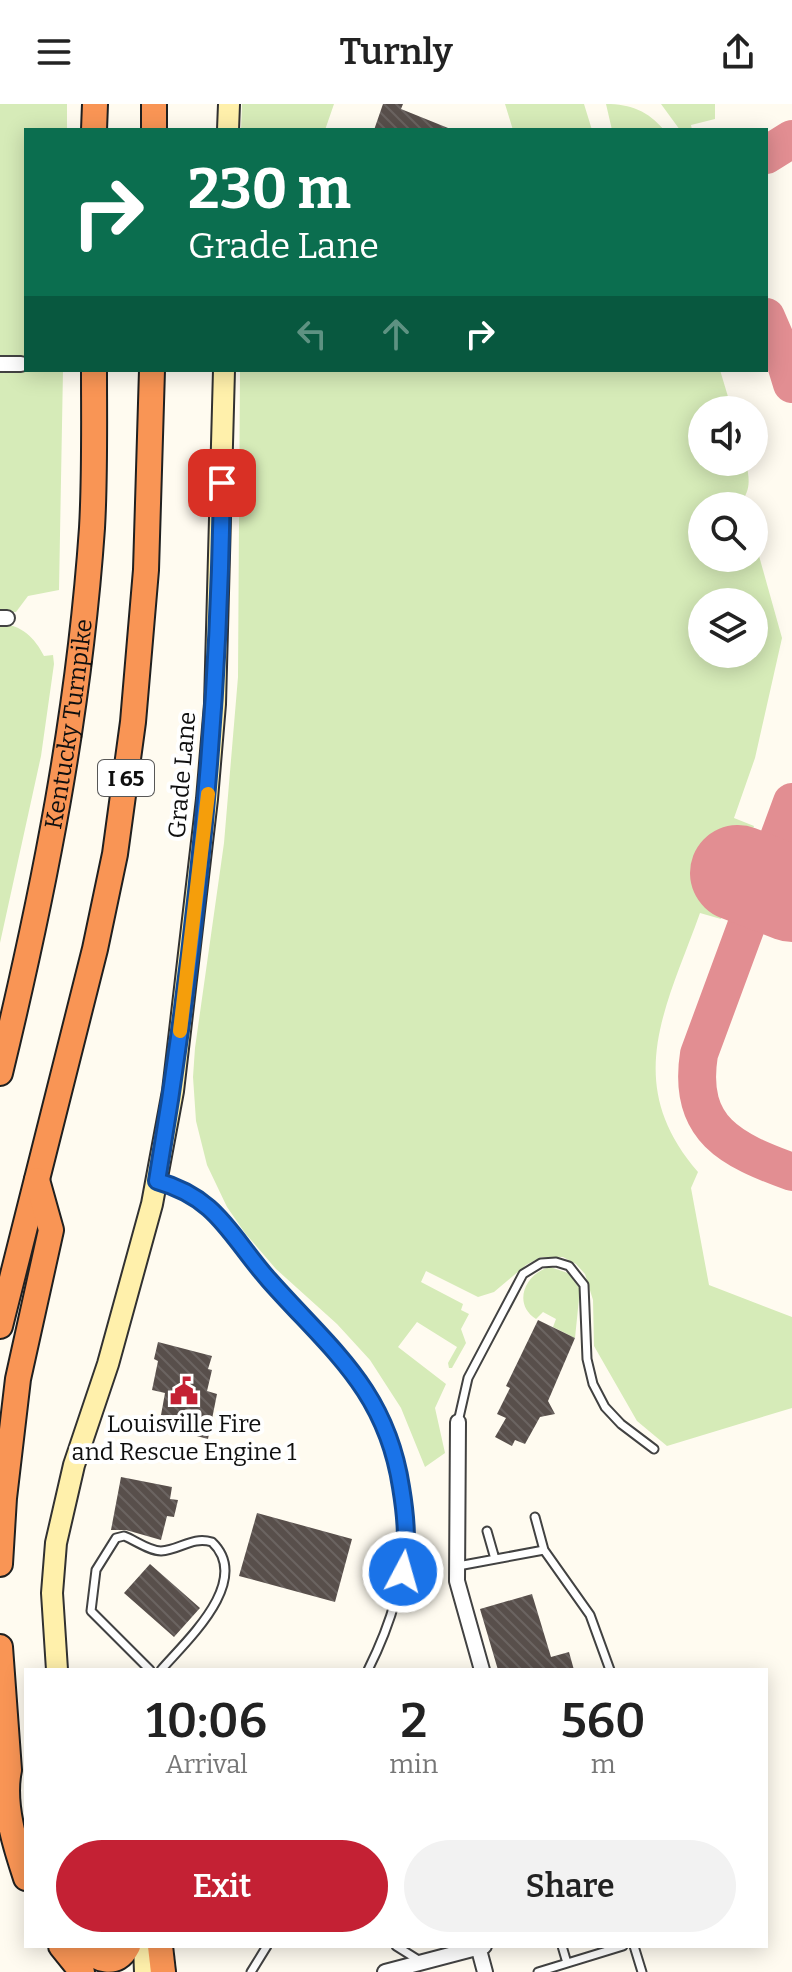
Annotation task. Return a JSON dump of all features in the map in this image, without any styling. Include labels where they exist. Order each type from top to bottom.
[{"type":"highway","points":[[94,128],[95,104]]},
{"type":"highway","points":[[154,104],[154,128]]},
{"type":"highway","name":"Kentucky Turnpike","points":[[0,1073],[51,848],[77,678],[92,529],[94,372]]},
{"type":"highway","name":"I 65","points":[[0,1326],[95,949],[115,854],[133,722],[146,570],[152,372]]},
{"type":"highway","points":[[0,997],[24,963]]},
{"type":"highway","points":[[0,1564],[5,1483],[18,1379],[51,1230],[36,1177]]},
{"type":"highway","points":[[0,1647],[9,1770],[6,1786],[24,1871]]},
{"type":"highway","points":[[9,1770],[16,1785],[24,1825]]},
{"type":"highway","points":[[63,1948],[82,1972]]},
{"type":"highway","points":[[84,1948],[105,1960],[121,1956],[127,1948]]},
{"type":"highway","points":[[160,1948],[163,1972]]},
{"type":"main road","points":[[228,128],[229,104]]},
{"type":"main road","name":"Grade Lane","points":[[57,1668],[52,1593],[56,1543],[74,1465],[108,1364],[157,1181],[173,1091],[207,799],[221,568],[224,372]]},
{"type":"main road","points":[[144,1948],[145,1972]]},
{"type":"street","points":[[0,364],[21,364]]},
{"type":"street","points":[[458,1422],[457,1581],[481,1668]]},
{"type":"street","points":[[385,1972],[472,1948]]},
{"type":"street","points":[[479,1948],[485,1972]]},
{"type":"lane","points":[[157,1181],[182,1188],[209,1205],[270,1281],[341,1357],[366,1389],[387,1429],[401,1483],[407,1550],[399,1594],[369,1668]]},
{"type":"lane","points":[[458,1422],[468,1378],[523,1274],[541,1263],[556,1262],[569,1266],[584,1285],[587,1359],[593,1384],[605,1407],[621,1424],[654,1449]]},
{"type":"lane","points":[[535,1517],[544,1550],[590,1615],[609,1668]]},
{"type":"lane","points":[[487,1531],[495,1559]]},
{"type":"lane","points":[[148,1668],[91,1611],[96,1570],[116,1538],[124,1536],[157,1551],[174,1549],[193,1540],[212,1542],[224,1558],[225,1574],[219,1598],[211,1612],[163,1668]]},
{"type":"lane","points":[[456,1567],[544,1550]]},
{"type":"lane","points":[[251,1972],[266,1948]]},
{"type":"lane","points":[[399,1948],[422,1963]]},
{"type":"lane","points":[[563,1948],[567,1963]]},
{"type":"lane","points":[[538,1972],[616,1948]]},
{"type":"lane","points":[[635,1948],[642,1972]]},
{"type":"green space","points":[[0,104],[67,104],[67,128],[24,128],[24,360],[0,358]]},
{"type":"green space","points":[[242,104],[334,104],[326,128],[241,128]]},
{"type":"green space","points":[[505,104],[584,104],[591,128],[512,128]]},
{"type":"green space","points":[[606,104],[638,110],[662,128],[612,128]]},
{"type":"green space","points":[[661,104],[715,104],[715,119],[691,125],[692,128],[679,128]]},
{"type":"green space","points":[[0,371],[63,372],[59,590],[28,596],[16,612],[0,612]]},
{"type":"green space","points":[[240,372],[721,372],[728,396],[688,396],[688,476],[748,476],[748,486],[746,492],[688,492],[688,572],[764,572],[768,588],[782,638],[755,758],[734,818],[754,826],[721,919],[700,913],[664,1013],[657,1045],[656,1076],[661,1107],[675,1139],[698,1172],[691,1188],[709,1285],[792,1317],[792,1408],[667,1446],[637,1421],[594,1346],[593,1300],[585,1274],[576,1264],[563,1257],[541,1257],[526,1265],[494,1292],[478,1297],[426,1271],[421,1282],[463,1304],[461,1310],[469,1314],[461,1329],[466,1343],[452,1368],[448,1363],[457,1347],[417,1322],[398,1347],[446,1384],[435,1408],[445,1453],[425,1467],[401,1408],[370,1360],[337,1324],[276,1269],[227,1207],[207,1165],[196,1121],[195,1048],[224,843],[238,677]]},
{"type":"green space","points":[[0,624],[14,626],[26,633],[44,656],[53,655],[54,664],[41,756],[0,943]]},
{"type":"green space","points":[[550,1267],[568,1273],[580,1289],[575,1338],[553,1327],[556,1319],[543,1312],[536,1319],[525,1305],[523,1298],[528,1282],[541,1270]]},
{"type":"building","points":[[383,104],[403,104],[401,109],[448,128],[375,128]]},
{"type":"building","points":[[538,1320],[575,1338],[548,1401],[555,1414],[540,1417],[525,1444],[515,1440],[512,1446],[495,1437],[506,1418],[497,1414],[510,1388],[506,1386]]},
{"type":"building","name":"Louisville Fire and Rescue Engine 1","points":[[158,1342],[212,1356],[207,1391],[217,1394],[208,1439],[159,1426],[165,1393],[152,1390]]},
{"type":"building","points":[[121,1477],[172,1487],[170,1499],[178,1500],[174,1517],[167,1516],[161,1540],[126,1530],[111,1530]]},
{"type":"building","points":[[257,1513],[352,1539],[335,1602],[239,1576]]},
{"type":"building","points":[[150,1564],[200,1608],[174,1637],[124,1593]]},
{"type":"building","points":[[532,1594],[551,1657],[569,1652],[573,1668],[497,1668],[480,1609]]},
{"type":"taxiway","points":[[768,154],[792,139]]},
{"type":"taxiway","points":[[768,322],[792,384]]},
{"type":"taxiway","points":[[792,802],[699,1054],[697,1080],[707,1119],[718,1133],[750,1155],[792,1172]]},
{"type":"runway","points":[[738,873],[792,894]]},
{"type":"slow traffic","points":[[180,1031],[208,794]]},
{"type":"place","name":"Louisville Fire and Rescue Engine 1","points":[[184,1391]]},
{"type":"route","points":[[222,483],[215,704],[207,799],[173,1091],[157,1181],[182,1188],[209,1205],[252,1260],[341,1357],[366,1389],[387,1429],[396,1456],[407,1524],[403,1572]]}]
